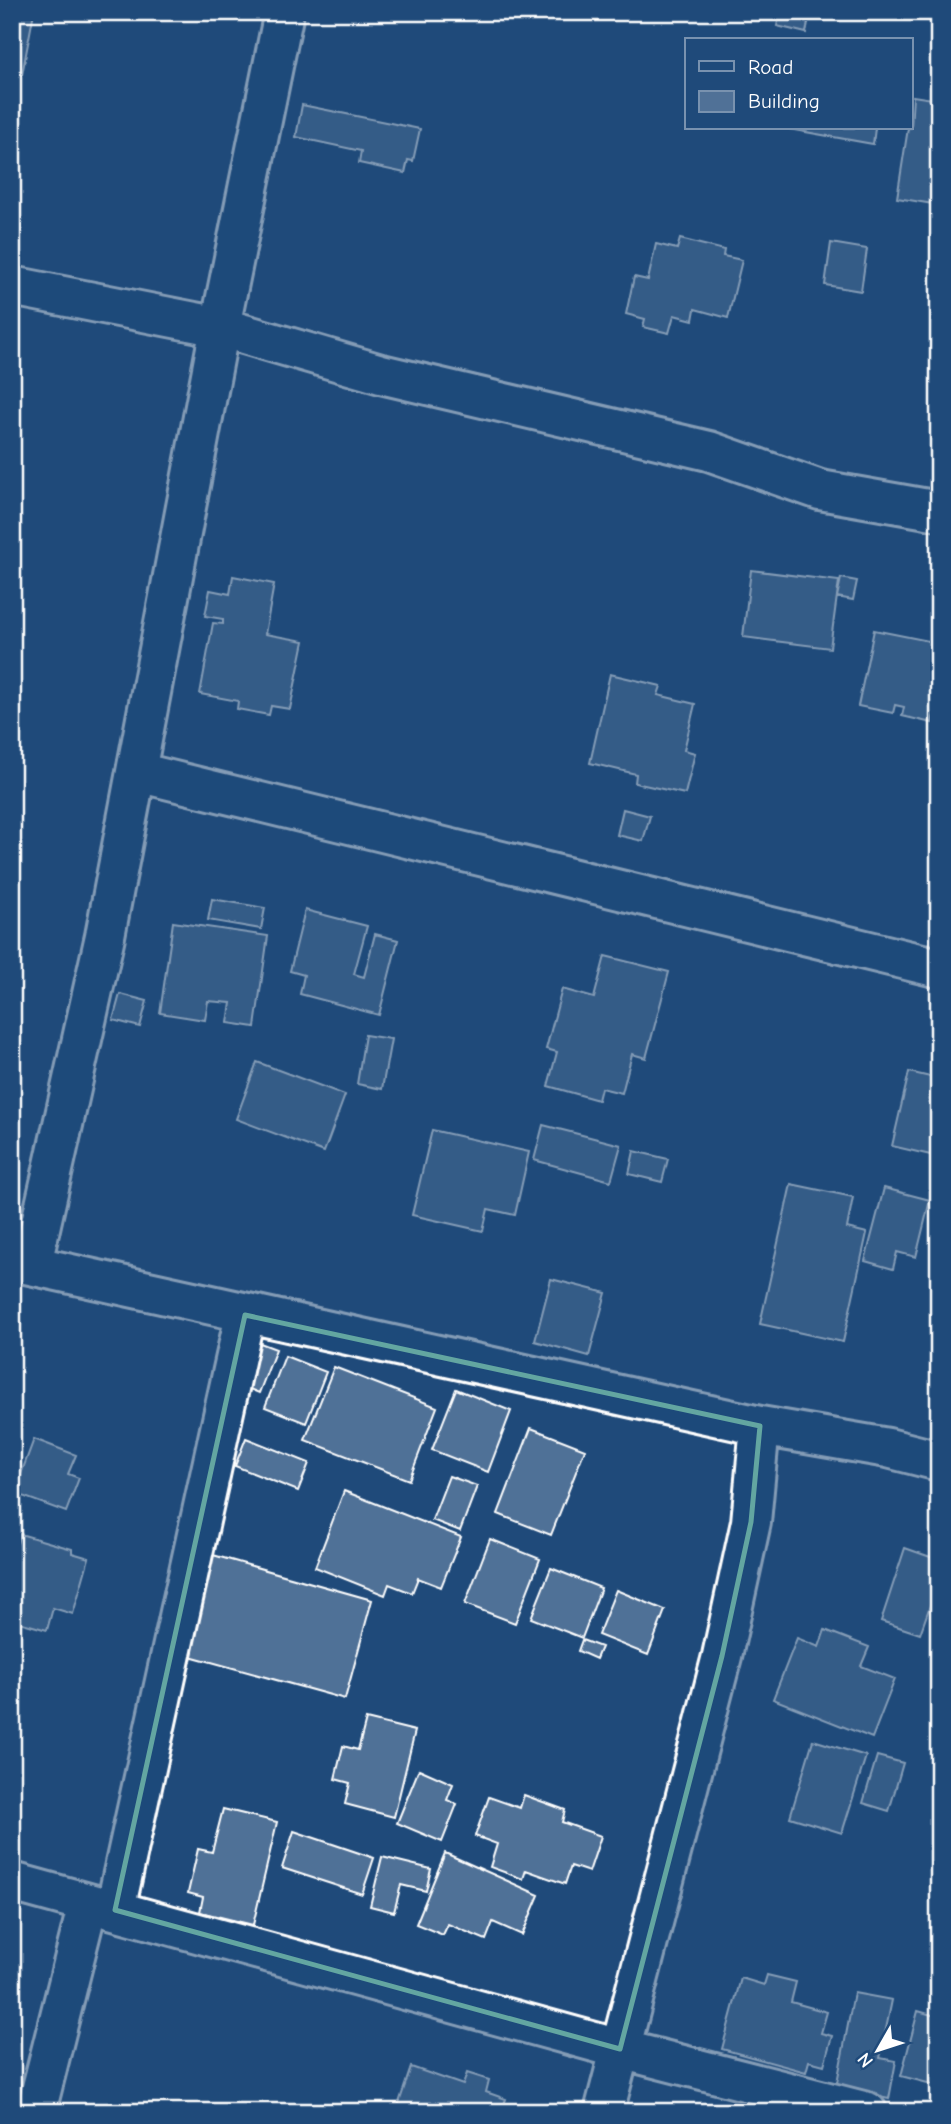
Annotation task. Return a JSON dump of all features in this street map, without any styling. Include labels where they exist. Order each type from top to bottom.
[{"type":"street","points":[[284,12],[220,327],[105,936],[22,1263],[245,1315],[761,1426],[888,1448],[939,1461]]},
{"type":"street","points":[[12,286],[220,327],[381,374],[709,451],[820,490],[939,511]]},
{"type":"street","points":[[137,772],[939,968]]},
{"type":"street","points":[[36,2112],[101,1907],[245,1315]]},
{"type":"street","points":[[604,2112],[722,1656],[751,1522],[761,1426]]},
{"type":"street","points":[[12,1882],[620,2049],[867,2112]]},
{"type":"highlighted area","points":[[245,1315],[760,1426],[751,1522],[722,1656],[620,2049],[115,1910]]},
{"type":"building","points":[[12,12],[34,12],[22,75],[12,74]]},
{"type":"building","points":[[780,12],[810,12],[806,33],[777,26]]},
{"type":"building","points":[[913,96],[939,100],[939,205],[897,198],[908,130],[912,130]]},
{"type":"building","points":[[302,105],[420,129],[413,161],[408,160],[405,173],[359,163],[361,151],[296,137]]},
{"type":"building","points":[[794,130],[875,130],[873,144]]},
{"type":"building","points":[[680,239],[724,250],[723,256],[742,260],[728,318],[695,309],[693,320],[674,315],[669,333],[643,327],[645,319],[626,314],[634,277],[648,280],[656,244],[677,249]]},
{"type":"building","points":[[831,243],[867,249],[861,291],[825,285]]},
{"type":"building","points":[[751,570],[839,581],[830,648],[743,637]]},
{"type":"building","points":[[233,576],[274,584],[265,634],[304,641],[290,709],[271,706],[269,715],[237,709],[238,701],[200,694],[213,623],[223,624],[223,619],[205,616],[210,590],[230,594]]},
{"type":"building","points":[[841,578],[857,581],[853,600],[837,597]]},
{"type":"building","points":[[874,630],[939,643],[939,691],[932,723],[902,716],[904,707],[895,705],[893,713],[858,706]]},
{"type":"building","points":[[610,674],[661,686],[658,695],[695,704],[684,750],[695,753],[685,794],[635,783],[636,774],[590,763]]},
{"type":"building","points":[[623,809],[650,816],[643,841],[617,835]]},
{"type":"building","points":[[212,899],[265,908],[261,929],[208,920]]},
{"type":"building","points":[[305,910],[367,926],[354,974],[364,977],[375,934],[398,940],[379,1015],[300,994],[304,975],[290,971]]},
{"type":"building","points":[[173,922],[268,936],[255,1027],[228,1023],[231,1003],[208,1001],[205,1020],[160,1013]]},
{"type":"building","points":[[605,956],[669,972],[646,1058],[632,1054],[622,1093],[601,1088],[598,1100],[548,1086],[557,1052],[546,1049],[562,989],[594,998]]},
{"type":"building","points":[[120,994],[147,1001],[140,1027],[113,1020]]},
{"type":"building","points":[[365,1035],[391,1039],[382,1089],[357,1084]]},
{"type":"building","points":[[257,1062],[345,1095],[324,1152],[236,1119]]},
{"type":"building","points":[[909,1072],[939,1079],[939,1157],[892,1146]]},
{"type":"building","points":[[543,1125],[621,1145],[611,1181],[534,1160]]},
{"type":"building","points":[[432,1130],[529,1152],[515,1215],[488,1209],[483,1231],[412,1215]]},
{"type":"building","points":[[634,1151],[668,1159],[662,1182],[629,1174]]},
{"type":"building","points":[[791,1184],[853,1197],[847,1228],[867,1233],[843,1342],[760,1324]]},
{"type":"building","points":[[884,1188],[930,1200],[916,1257],[897,1252],[893,1269],[865,1261]]},
{"type":"building","points":[[551,1279],[606,1293],[589,1356],[535,1341]]},
{"type":"building","points":[[247,1338],[276,1349],[259,1393],[230,1381]]},
{"type":"building","points":[[285,1356],[326,1372],[306,1423],[265,1407]]},
{"type":"building","points":[[334,1367],[437,1407],[409,1480],[305,1440]]},
{"type":"building","points":[[456,1389],[511,1411],[488,1472],[432,1450]]},
{"type":"building","points":[[531,1428],[585,1449],[551,1535],[498,1514]]},
{"type":"building","points":[[246,1438],[309,1463],[298,1491],[235,1466]]},
{"type":"building","points":[[34,1439],[76,1455],[68,1474],[79,1478],[66,1512],[14,1493]]},
{"type":"building","points":[[449,1476],[477,1486],[460,1531],[432,1520]]},
{"type":"building","points":[[344,1491],[461,1537],[441,1587],[418,1578],[412,1593],[389,1584],[385,1595],[315,1567]]},
{"type":"building","points":[[20,1534],[72,1549],[72,1553],[89,1558],[73,1614],[53,1608],[47,1630],[12,1620],[12,1560]]},
{"type":"building","points":[[490,1539],[540,1559],[515,1623],[465,1604]]},
{"type":"building","points":[[905,1548],[939,1560],[939,1580],[920,1634],[881,1621]]},
{"type":"building","points":[[213,1555],[372,1600],[345,1699],[186,1655]]},
{"type":"building","points":[[551,1568],[601,1588],[582,1638],[531,1618]]},
{"type":"building","points":[[616,1590],[665,1610],[648,1655],[598,1635]]},
{"type":"building","points":[[825,1630],[869,1647],[861,1666],[895,1679],[872,1738],[773,1699],[797,1638],[819,1647]]},
{"type":"building","points":[[582,1640],[601,1647],[596,1659],[578,1651]]},
{"type":"building","points":[[366,1719],[415,1731],[394,1817],[345,1804],[350,1783],[335,1779],[343,1746],[358,1750]]},
{"type":"building","points":[[813,1740],[866,1756],[842,1833],[790,1817]]},
{"type":"building","points":[[877,1756],[903,1763],[889,1811],[863,1803]]},
{"type":"building","points":[[419,1769],[453,1784],[447,1800],[457,1804],[442,1842],[397,1823]]},
{"type":"building","points":[[524,1795],[565,1810],[562,1822],[601,1836],[589,1872],[571,1866],[565,1884],[526,1870],[523,1879],[490,1867],[497,1844],[475,1836],[489,1797],[520,1808]]},
{"type":"building","points":[[223,1809],[277,1822],[253,1925],[200,1912],[203,1897],[188,1893],[198,1849],[212,1852]]},
{"type":"building","points":[[294,1831],[374,1858],[362,1894],[282,1868]]},
{"type":"building","points":[[445,1853],[539,1895],[522,1935],[493,1922],[486,1940],[448,1924],[443,1935],[416,1924]]},
{"type":"building","points":[[382,1857],[431,1869],[426,1891],[401,1885],[394,1912],[370,1906]]},
{"type":"building","points":[[767,1975],[796,1982],[791,2002],[827,2012],[821,2033],[832,2036],[824,2065],[809,2061],[806,2072],[722,2049],[741,1978],[764,1985]]},
{"type":"building","points":[[854,1993],[892,2000],[880,2058],[896,2061],[889,2099],[836,2088]]},
{"type":"building","points":[[918,2011],[939,2017],[939,2086],[901,2076]]},
{"type":"building","points":[[411,2067],[463,2085],[467,2073],[489,2080],[486,2092],[506,2099],[501,2112],[396,2112]]}]
